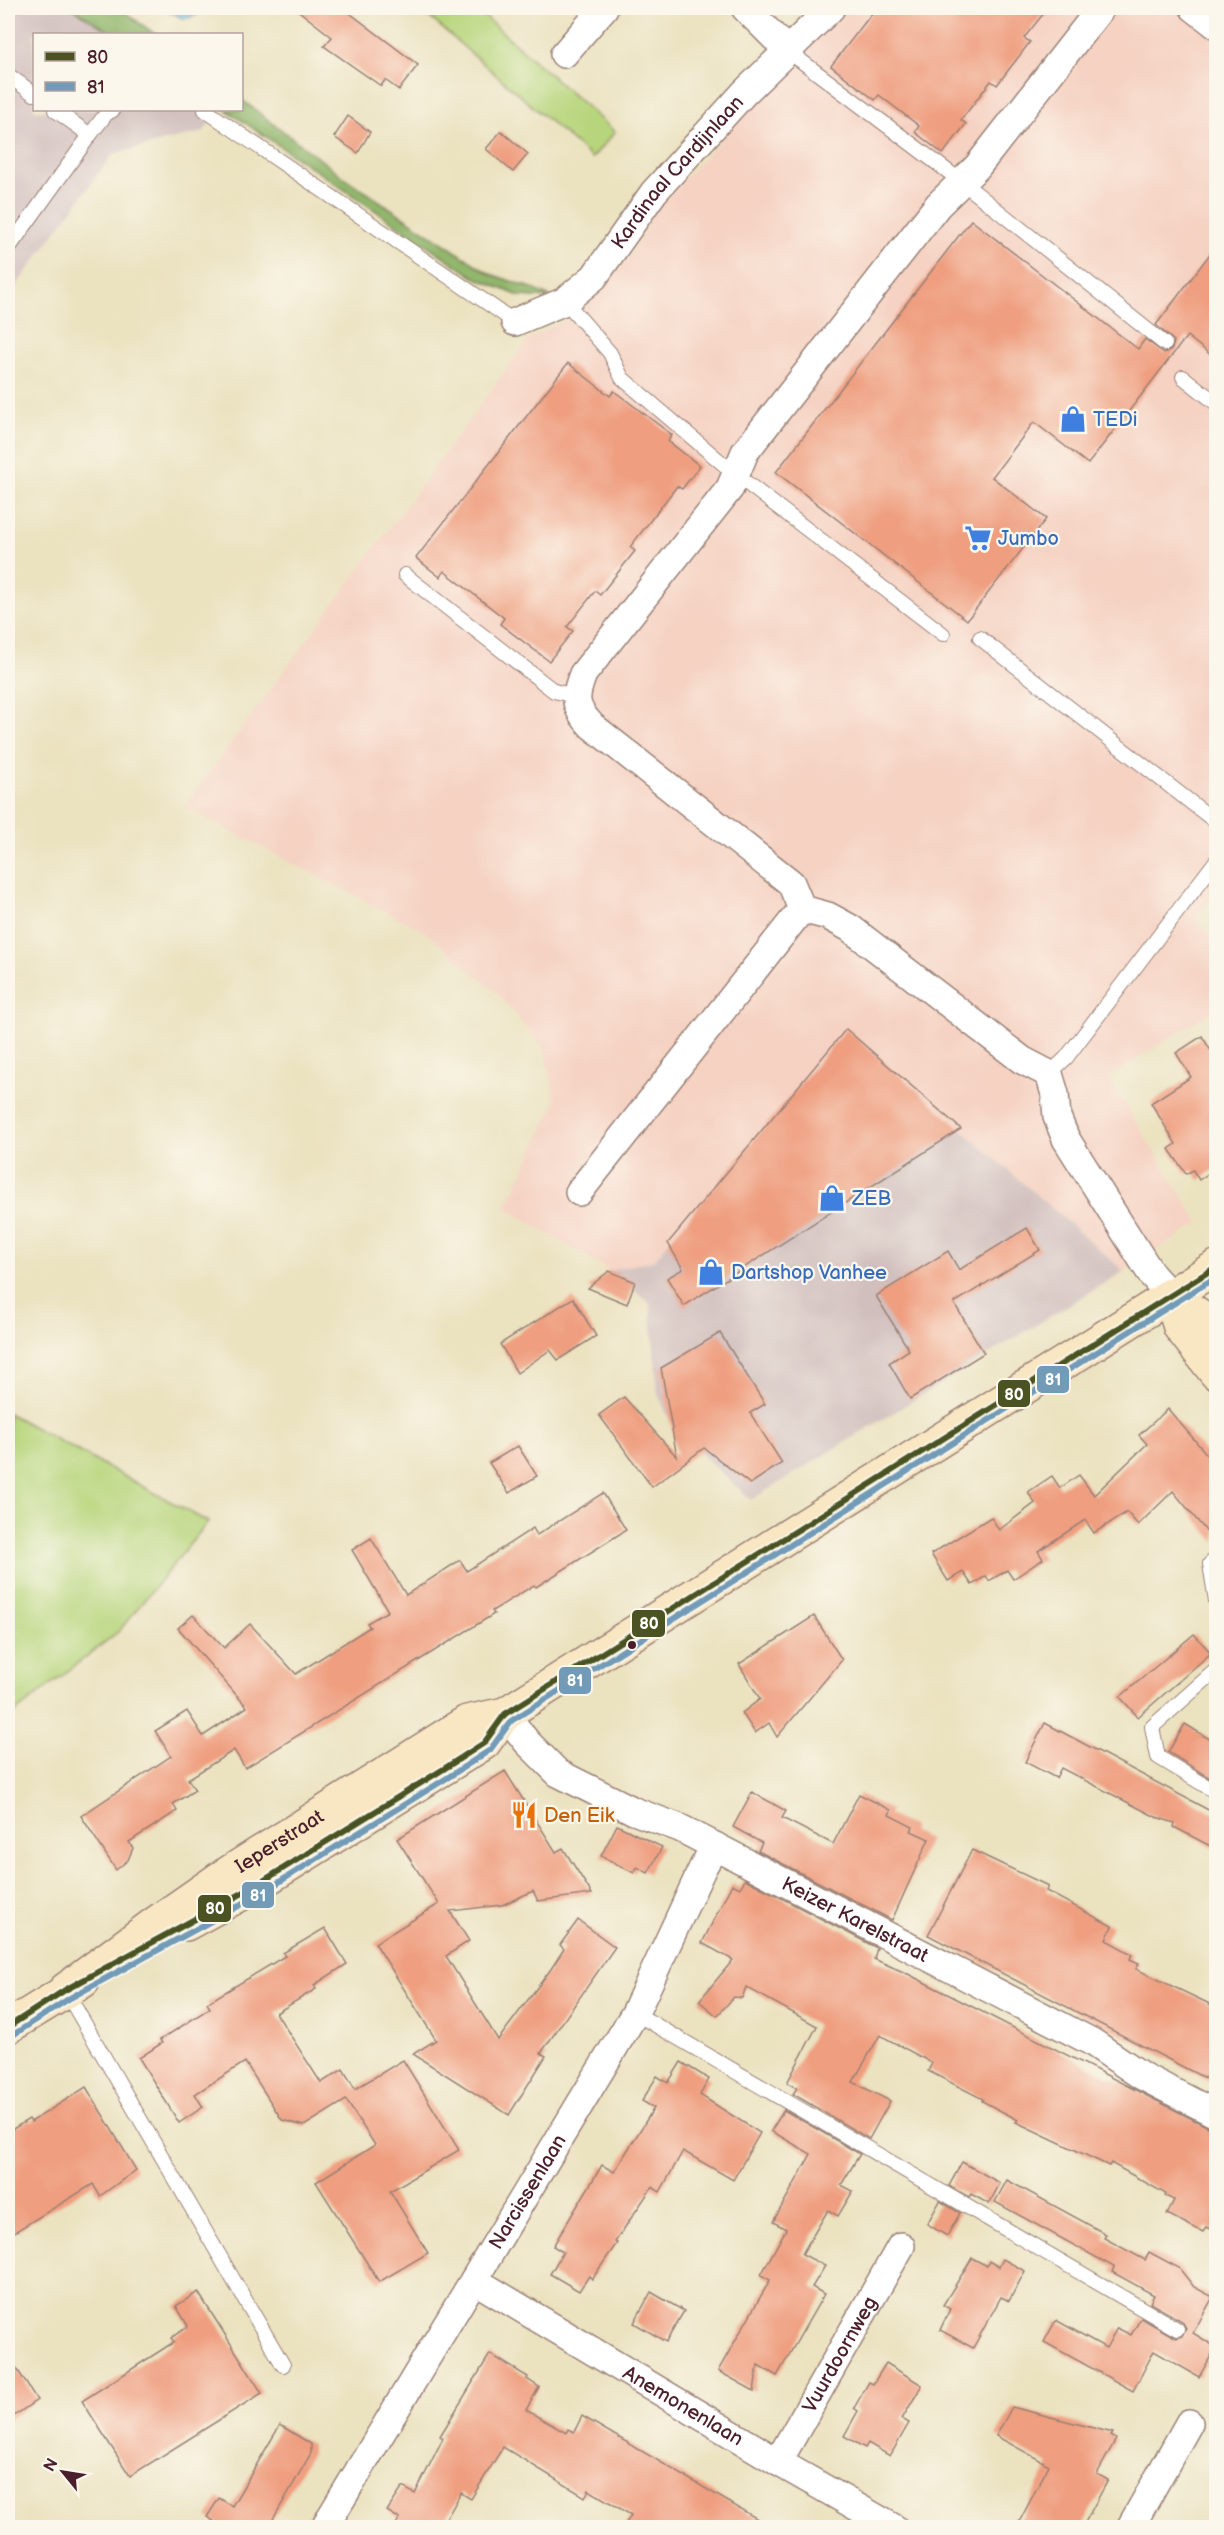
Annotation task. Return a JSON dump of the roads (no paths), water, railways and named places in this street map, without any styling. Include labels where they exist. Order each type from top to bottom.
[{"type":"street","points":[[564,54],[604,8]]},
{"type":"street","points":[[745,8],[788,51]]},
{"type":"street","name":"Kardinaal Cardijnlaan","points":[[515,322],[565,301],[594,277],[662,184],[744,93],[831,8]]},
{"type":"street","points":[[802,909],[791,883],[785,877],[592,726],[580,714],[575,696],[583,674],[730,488],[745,452],[938,205],[977,167],[1101,8]]},
{"type":"street","points":[[1194,8],[1216,25]]},
{"type":"street","points":[[802,909],[828,916],[850,928],[1022,1060],[1049,1074],[1055,1094],[1057,1117],[1066,1139],[1161,1285],[1180,1328],[1216,1373]]},
{"type":"street","points":[[579,1192],[802,909]]},
{"type":"street","name":"Ieperstraat","points":[[8,2027],[65,1990],[250,1889],[484,1743],[505,1714],[1161,1285],[1216,1267]]},
{"type":"street","points":[[1161,1285],[1200,1316],[1216,1338]]},
{"type":"street","name":"Keizer Karelstraat","points":[[505,1714],[526,1742],[558,1773],[634,1811],[680,1828],[715,1846],[1092,2042],[1142,2076],[1216,2114]]},
{"type":"street","name":"Narcissenlaan","points":[[324,2528],[635,2013],[715,1846]]},
{"type":"street","name":"Vuurdoornweg","points":[[778,2462],[901,2247]]},
{"type":"street","name":"Anemonenlaan","points":[[474,2280],[778,2462],[894,2528]]},
{"type":"street","points":[[1130,2528],[1190,2423]]},
{"type":"lane","points":[[788,51],[962,182],[1166,344]]},
{"type":"lane","points":[[8,75],[33,93]]},
{"type":"lane","points":[[56,111],[90,135]]},
{"type":"lane","points":[[8,249],[90,135],[106,114],[111,111]]},
{"type":"lane","points":[[207,111],[515,322]]},
{"type":"lane","points":[[565,301],[610,353],[622,378],[735,474],[943,634]]},
{"type":"lane","points":[[1183,377],[1216,403]]},
{"type":"lane","points":[[405,575],[554,691],[575,696]]},
{"type":"lane","points":[[981,638],[1216,822]]},
{"type":"lane","points":[[1049,1074],[1066,1058],[1216,861]]},
{"type":"lane","points":[[1216,1559],[1210,1564],[1216,1601]]},
{"type":"lane","points":[[1216,1670],[1152,1727],[1158,1757],[1216,1792]]},
{"type":"lane","points":[[65,1990],[283,2365]]},
{"type":"lane","points":[[635,2013],[1177,2329]]},
{"type":"water","points":[[163,8],[202,8],[197,15],[184,19]]},
{"type":"place","name":"TEDi","points":[[1073,419]]},
{"type":"place","name":"Jumbo","points":[[978,538]]},
{"type":"place","name":"ZEB","points":[[832,1198]]},
{"type":"place","name":"Dartshop Vanhee","points":[[711,1272]]},
{"type":"place","name":"Den Eik","points":[[524,1815]]}]
